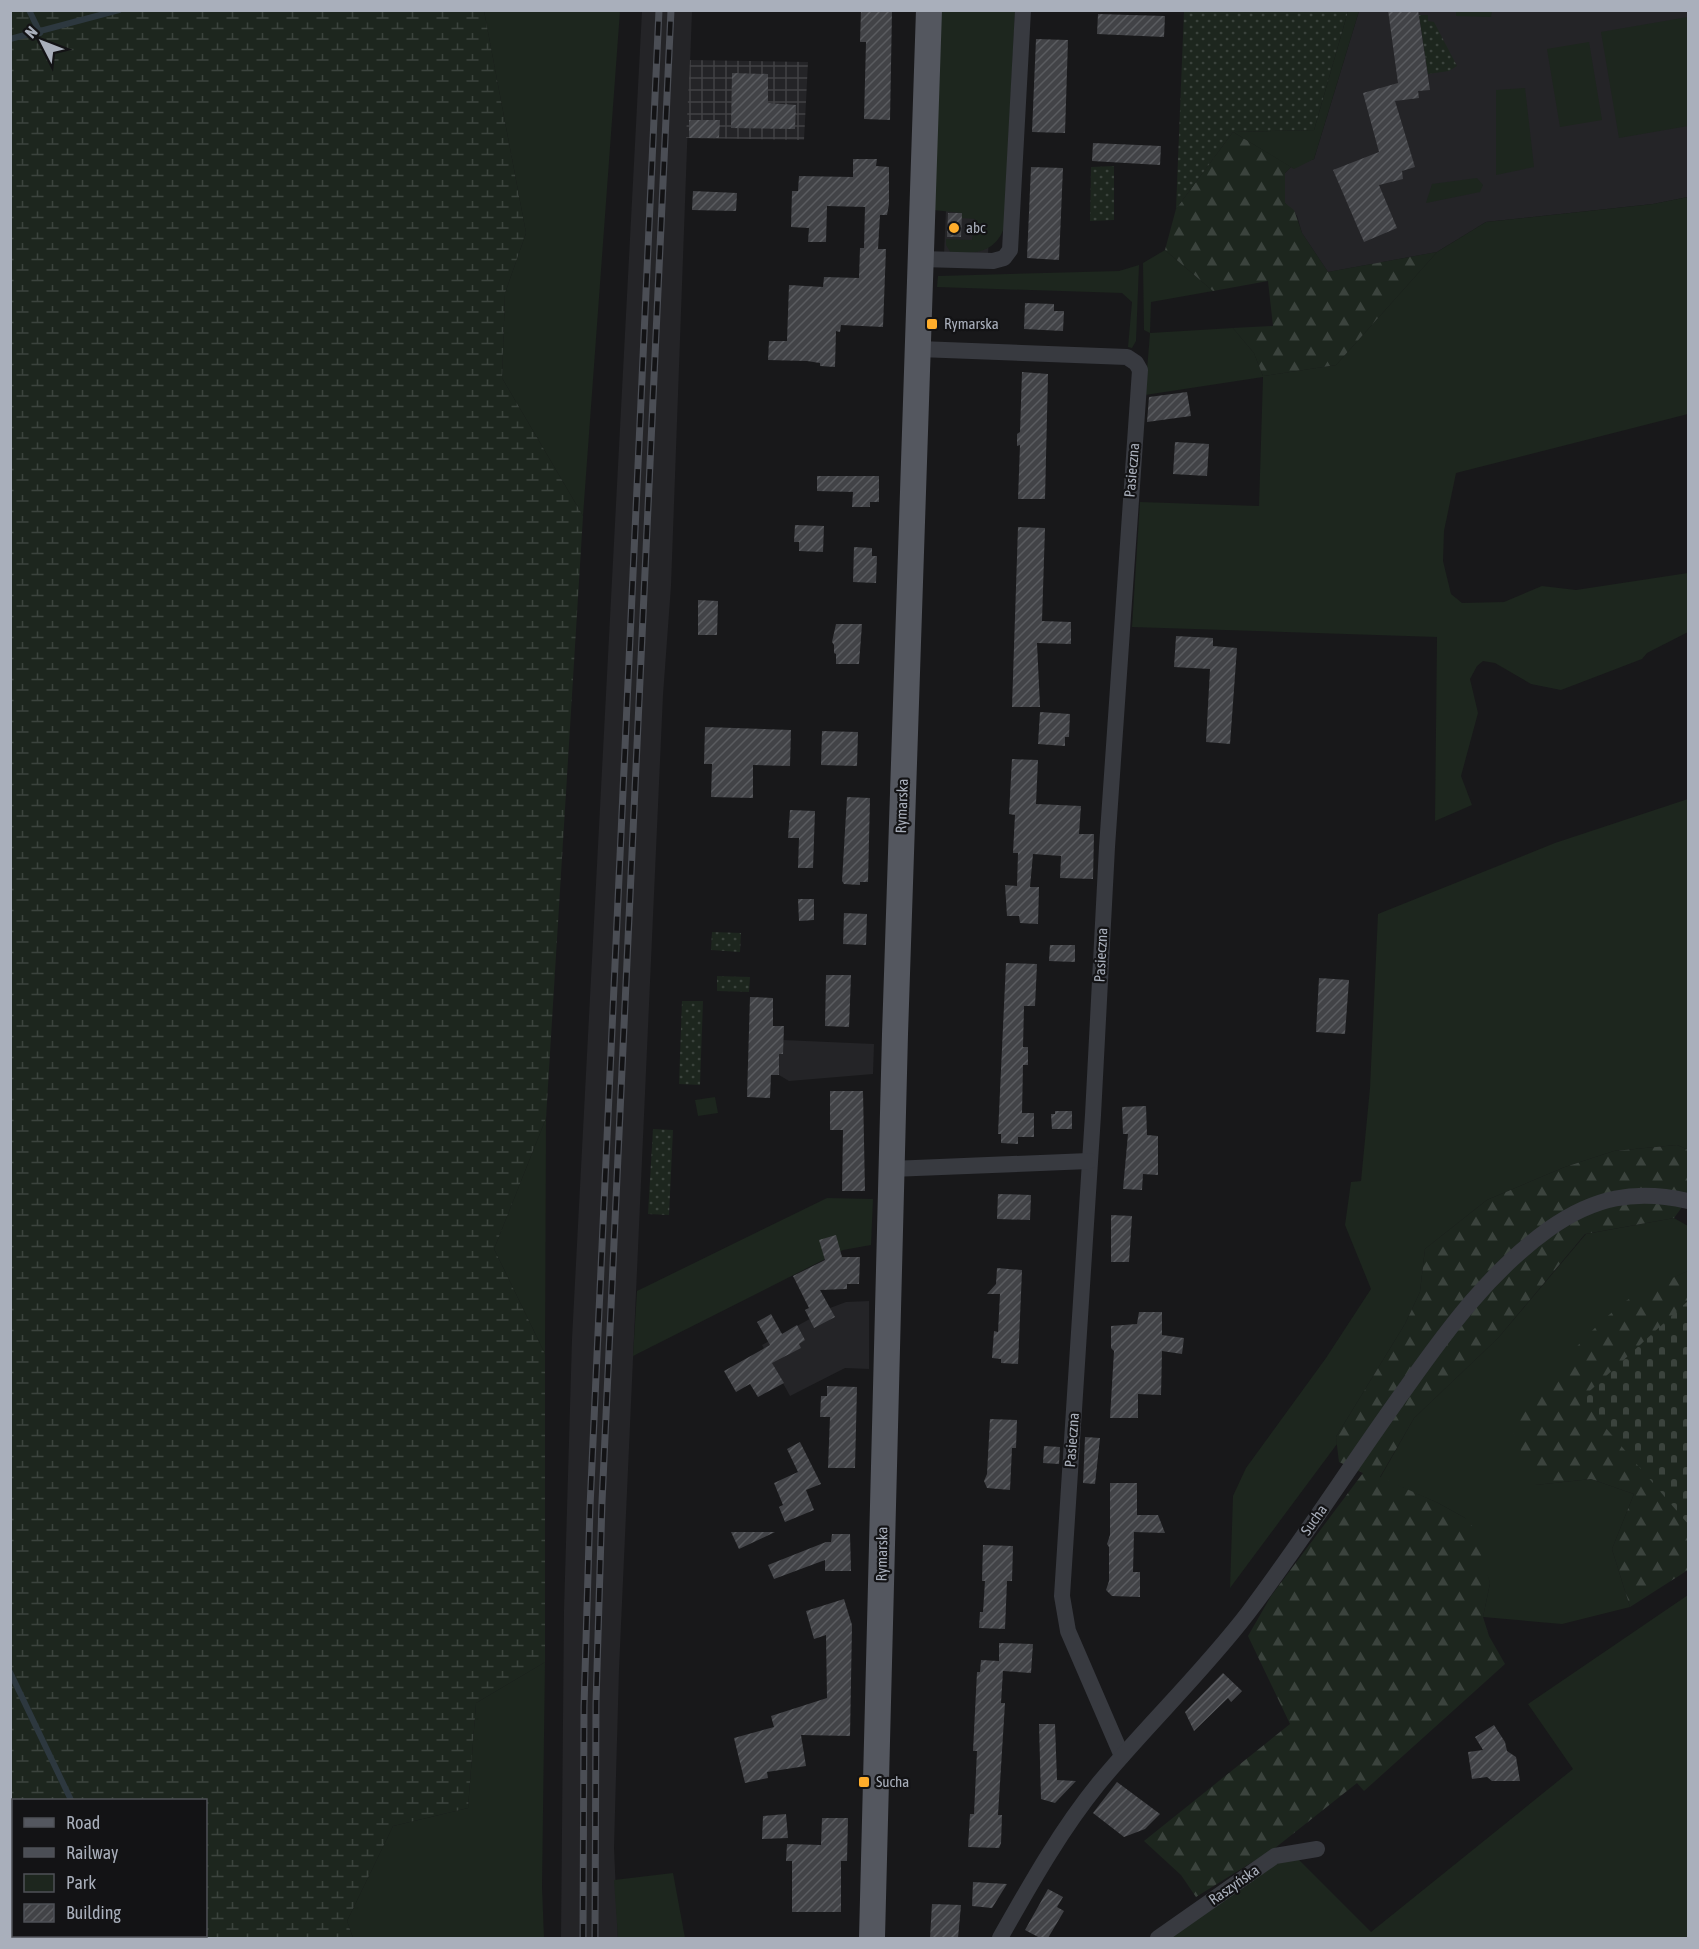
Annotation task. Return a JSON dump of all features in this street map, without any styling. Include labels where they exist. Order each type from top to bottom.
[{"type":"main road","name":"Rymarska","points":[[872,1938],[891,1169],[929,10]]},
{"type":"street","points":[[921,259],[993,261],[1004,258],[1010,250],[1023,10]]},
{"type":"street","name":"Pasieczna","points":[[919,349],[1127,357],[1136,363],[1140,370],[1107,847],[1062,1605],[1068,1631],[1122,1756]]},
{"type":"street","points":[[891,1169],[1089,1161]]},
{"type":"street","name":"Sucha","points":[[1000,1938],[1073,1816],[1122,1756],[1205,1666],[1245,1616],[1436,1347],[1494,1275],[1550,1228],[1582,1208],[1600,1201],[1640,1196],[1689,1201]]},
{"type":"street","name":"Raszyńska","points":[[1158,1938],[1275,1856],[1317,1849]]},
{"type":"shaded area","points":[[642,11],[692,11],[671,586],[663,695],[619,1669],[614,1848],[618,1938],[561,1938],[564,1611],[572,1339]]},
{"type":"shaded area","points":[[1359,11],[1688,11],[1688,197],[1653,204],[1486,222],[1437,252],[1328,272],[1302,233],[1297,216],[1285,203],[1285,173],[1291,167],[1314,159]]},
{"type":"shaded area","points":[[690,60],[808,62],[804,140],[686,138]]},
{"type":"shaded area","points":[[946,208],[990,209],[988,256],[944,255]]},
{"type":"shaded area","points":[[783,1040],[874,1044],[873,1074],[789,1081],[779,1075],[779,1068],[772,1053]]},
{"type":"shaded area","points":[[869,1301],[869,1369],[845,1368],[790,1396],[762,1345],[830,1308],[846,1302]]},
{"type":"green space","points":[[11,10],[484,11],[526,233],[505,293],[502,378],[583,516],[546,1118],[494,1249],[545,1354],[545,1662],[476,1703],[468,1808],[393,1826],[347,1921],[353,1938],[11,1938]]},
{"type":"green space","points":[[484,11],[620,11],[583,516],[502,378],[505,293],[526,233]]},
{"type":"green space","points":[[941,11],[1015,11],[1004,228],[995,243],[976,252],[951,253],[946,245],[946,239],[972,240],[975,219],[962,218],[962,213],[933,210]]},
{"type":"green space","points":[[1184,11],[1348,11],[1314,130],[1233,132],[1176,209]]},
{"type":"green space","points":[[1348,11],[1359,11],[1314,159],[1294,169],[1233,132],[1314,130]]},
{"type":"green space","points":[[1456,11],[1492,11],[1491,17],[1456,16]]},
{"type":"green space","points":[[1419,15],[1428,15],[1428,21],[1434,22],[1457,66],[1449,71],[1428,74]]},
{"type":"green space","points":[[1688,17],[1688,126],[1619,138],[1601,32]]},
{"type":"green space","points":[[1589,42],[1602,120],[1560,127],[1547,49]]},
{"type":"green space","points":[[1525,88],[1534,167],[1496,175],[1496,90]]},
{"type":"green space","points":[[1233,132],[1291,167],[1285,173],[1285,203],[1294,210],[1302,233],[1328,272],[1437,252],[1336,365],[1263,376],[1254,353],[1233,328],[1273,326],[1268,281],[1213,291],[1165,250],[1176,209]]},
{"type":"green space","points":[[1114,166],[1114,220],[1090,221],[1091,167]]},
{"type":"green space","points":[[1477,178],[1483,185],[1480,192],[1426,203],[1432,184]]},
{"type":"green space","points":[[1688,197],[1688,414],[1456,473],[1444,531],[1443,561],[1451,594],[1462,603],[1504,602],[1542,586],[1576,590],[1688,573],[1688,632],[1647,653],[1642,659],[1561,690],[1531,684],[1495,663],[1483,661],[1477,666],[1470,679],[1478,713],[1461,776],[1472,805],[1435,821],[1437,637],[1132,627],[1140,502],[1259,506],[1263,377],[1145,395],[1150,333],[1233,328],[1254,353],[1263,376],[1336,365],[1437,252],[1486,222],[1653,204]]},
{"type":"green space","points":[[1165,250],[1213,291],[1151,302],[1150,333],[1144,330],[1143,263]]},
{"type":"green space","points":[[1139,265],[1136,341],[1132,348],[1128,347],[1132,302],[1122,293],[937,287],[938,276],[1119,271]]},
{"type":"green space","points":[[1688,799],[1688,1150],[1677,1145],[1614,1151],[1565,1167],[1487,1200],[1425,1249],[1420,1292],[1405,1324],[1336,1437],[1337,1444],[1230,1588],[1233,1496],[1246,1468],[1326,1358],[1371,1289],[1345,1225],[1351,1182],[1361,1181],[1370,1088],[1378,914],[1555,843]]},
{"type":"green space","points":[[712,932],[741,933],[740,952],[711,950]]},
{"type":"green space","points":[[717,976],[750,977],[749,992],[717,991]]},
{"type":"green space","points":[[682,1001],[703,1001],[700,1085],[679,1084]]},
{"type":"green space","points":[[715,1097],[718,1113],[698,1116],[695,1100]]},
{"type":"green space","points":[[546,1118],[545,1354],[494,1249]]},
{"type":"green space","points":[[653,1129],[673,1130],[669,1215],[648,1214]]},
{"type":"green space","points":[[1677,1145],[1688,1150],[1688,1199],[1674,1218],[1585,1234],[1498,1338],[1414,1418],[1380,1477],[1438,1503],[1465,1518],[1473,1527],[1490,1583],[1483,1617],[1489,1636],[1505,1664],[1364,1791],[1357,1783],[1275,1848],[1196,1897],[1181,1875],[1144,1841],[1290,1724],[1248,1636],[1271,1596],[1363,1473],[1339,1462],[1336,1437],[1405,1324],[1420,1292],[1425,1249],[1487,1200],[1565,1167],[1614,1151]]},
{"type":"green space","points":[[827,1198],[873,1199],[871,1245],[843,1250],[633,1356],[637,1291]]},
{"type":"green space","points":[[1674,1218],[1688,1226],[1688,1271],[1628,1300],[1595,1329],[1556,1372],[1535,1485],[1591,1479],[1634,1494],[1612,1549],[1630,1607],[1562,1624],[1483,1617],[1490,1583],[1465,1518],[1438,1503],[1380,1478],[1414,1418],[1498,1338],[1586,1234]]},
{"type":"green space","points":[[1688,1271],[1688,1570],[1630,1607],[1612,1549],[1634,1494],[1591,1479],[1535,1485],[1511,1427],[1565,1360],[1610,1314],[1641,1292]]},
{"type":"green space","points":[[1688,1301],[1688,1524],[1581,1399]]},
{"type":"green space","points":[[1688,1595],[1688,1938],[1169,1938],[1281,1858],[1297,1858],[1371,1932],[1573,1769],[1528,1704]]},
{"type":"green space","points":[[545,1662],[542,1887],[544,1938],[353,1938],[347,1921],[393,1826],[468,1808],[476,1703]]},
{"type":"green space","points":[[673,1873],[685,1938],[618,1938],[614,1880]]},
{"type":"building","points":[[861,10],[892,10],[890,120],[864,119],[866,42],[860,42]]},
{"type":"building","points":[[1388,10],[1418,10],[1430,90],[1418,91],[1419,98],[1395,101],[1415,167],[1402,171],[1403,179],[1379,185],[1397,228],[1364,242],[1333,170],[1379,152],[1363,93],[1398,83]]},
{"type":"building","points":[[1098,14],[1165,16],[1164,37],[1097,34]]},
{"type":"building","points":[[1036,39],[1068,40],[1065,133],[1032,132]]},
{"type":"building","points":[[732,73],[768,74],[768,103],[796,105],[795,129],[731,128]]},
{"type":"building","points":[[689,120],[720,120],[719,138],[689,138]]},
{"type":"building","points":[[1093,143],[1161,146],[1160,165],[1092,161]]},
{"type":"building","points":[[853,159],[877,159],[876,166],[889,167],[889,204],[887,215],[880,215],[878,249],[886,249],[883,327],[841,325],[840,332],[836,331],[835,367],[820,366],[820,363],[807,361],[768,360],[769,341],[787,341],[789,285],[823,287],[824,277],[859,278],[860,248],[864,248],[865,207],[827,206],[826,242],[808,242],[809,228],[791,227],[792,191],[798,191],[799,176],[853,177]]},
{"type":"building","points":[[1031,167],[1063,168],[1059,260],[1027,258]]},
{"type":"building","points":[[693,191],[737,193],[736,211],[692,210]]},
{"type":"building","points":[[948,213],[962,213],[961,237],[947,237]]},
{"type":"building","points":[[1025,303],[1054,304],[1054,311],[1064,311],[1063,331],[1024,329]]},
{"type":"building","points":[[1022,372],[1048,374],[1045,499],[1018,499],[1020,445],[1017,446],[1017,434],[1020,432]]},
{"type":"building","points":[[1187,392],[1191,416],[1147,422],[1149,397]]},
{"type":"building","points":[[1175,442],[1209,444],[1207,476],[1173,474]]},
{"type":"building","points":[[817,476],[879,476],[879,502],[870,502],[870,507],[852,507],[853,492],[817,491]]},
{"type":"building","points":[[795,525],[824,526],[823,552],[799,551],[799,542],[794,542]]},
{"type":"building","points":[[1018,527],[1045,528],[1042,621],[1071,622],[1071,644],[1037,643],[1040,707],[1012,707]]},
{"type":"building","points":[[854,547],[872,548],[872,556],[877,556],[876,583],[853,582]]},
{"type":"building","points":[[698,600],[718,601],[717,635],[698,635]]},
{"type":"building","points":[[836,624],[862,624],[859,664],[836,664],[832,642]]},
{"type":"building","points":[[1176,636],[1213,638],[1213,646],[1237,648],[1230,744],[1206,742],[1210,669],[1174,667]]},
{"type":"building","points":[[1040,712],[1070,714],[1069,737],[1065,737],[1065,746],[1038,744]]},
{"type":"building","points":[[705,727],[791,730],[790,766],[753,765],[753,798],[711,797],[712,764],[704,764]]},
{"type":"building","points":[[822,731],[858,732],[857,766],[821,765]]},
{"type":"building","points":[[1012,759],[1038,760],[1036,804],[1081,806],[1079,834],[1094,834],[1093,879],[1060,878],[1061,856],[1033,854],[1030,887],[1039,887],[1038,924],[1020,923],[1019,916],[1007,916],[1005,885],[1017,886],[1018,853],[1013,853],[1015,815],[1009,814]]},
{"type":"building","points":[[847,797],[870,798],[868,882],[860,882],[860,885],[844,884],[842,881]]},
{"type":"building","points":[[790,810],[815,811],[813,868],[798,868],[799,838],[788,838]]},
{"type":"building","points":[[798,899],[814,899],[814,920],[799,921]]},
{"type":"building","points":[[844,913],[867,914],[866,945],[843,944]]},
{"type":"building","points":[[1050,945],[1075,945],[1075,962],[1049,961]]},
{"type":"building","points":[[1006,963],[1037,964],[1035,1006],[1024,1006],[1023,1047],[1028,1047],[1028,1065],[1023,1065],[1022,1113],[1034,1113],[1034,1137],[1018,1137],[1018,1144],[1001,1143],[1001,1134],[998,1134]]},
{"type":"building","points":[[826,975],[851,975],[849,1027],[825,1026]]},
{"type":"building","points":[[1319,978],[1349,980],[1345,1034],[1316,1032]]},
{"type":"building","points":[[750,997],[773,998],[773,1026],[784,1026],[783,1054],[779,1054],[779,1075],[771,1075],[770,1098],[747,1097]]},
{"type":"building","points":[[830,1091],[863,1091],[865,1191],[842,1191],[843,1130],[830,1130]]},
{"type":"building","points":[[1146,1106],[1147,1135],[1158,1136],[1158,1175],[1143,1174],[1142,1190],[1123,1189],[1128,1134],[1123,1134],[1122,1107]]},
{"type":"building","points":[[1055,1111],[1072,1111],[1072,1129],[1052,1129],[1051,1114],[1055,1114]]},
{"type":"building","points":[[998,1194],[1031,1195],[1030,1220],[997,1219]]},
{"type":"building","points":[[1111,1215],[1132,1216],[1129,1262],[1111,1262]]},
{"type":"building","points":[[836,1235],[842,1257],[860,1257],[859,1284],[847,1284],[847,1289],[820,1290],[835,1317],[814,1328],[805,1310],[809,1308],[793,1276],[825,1260],[819,1240]]},
{"type":"building","points":[[997,1268],[1022,1270],[1018,1364],[1001,1363],[1001,1359],[992,1358],[994,1331],[998,1332],[1000,1294],[987,1294],[996,1284]]},
{"type":"building","points":[[1139,1312],[1162,1312],[1162,1335],[1184,1338],[1182,1354],[1162,1351],[1161,1395],[1138,1394],[1138,1418],[1110,1418],[1114,1351],[1111,1348],[1111,1326],[1137,1324]]},
{"type":"building","points":[[771,1314],[782,1334],[797,1325],[805,1340],[799,1344],[801,1348],[772,1363],[784,1383],[758,1397],[750,1384],[736,1392],[724,1371],[770,1345],[757,1322]]},
{"type":"building","points":[[827,1386],[857,1387],[855,1468],[828,1468],[830,1417],[820,1417],[821,1396],[827,1396]]},
{"type":"building","points":[[990,1419],[1017,1420],[1016,1448],[1012,1448],[1010,1490],[987,1488],[984,1481],[987,1474]]},
{"type":"building","points":[[1085,1437],[1100,1438],[1095,1484],[1083,1483]]},
{"type":"building","points":[[800,1442],[821,1484],[806,1490],[814,1510],[785,1522],[779,1507],[783,1505],[774,1483],[798,1472],[787,1449]]},
{"type":"building","points":[[1044,1446],[1060,1447],[1059,1464],[1043,1463]]},
{"type":"building","points":[[1110,1483],[1137,1483],[1137,1515],[1158,1515],[1165,1533],[1134,1532],[1133,1572],[1140,1572],[1140,1597],[1112,1596],[1106,1590],[1109,1581],[1109,1547],[1107,1544],[1110,1535]]},
{"type":"building","points":[[731,1532],[775,1532],[739,1549]]},
{"type":"building","points":[[832,1534],[850,1534],[851,1571],[825,1571],[825,1560],[774,1579],[768,1565],[831,1542]]},
{"type":"building","points":[[983,1545],[1013,1546],[1012,1581],[1007,1581],[1005,1629],[979,1628],[980,1612],[983,1612],[985,1581],[982,1581]]},
{"type":"building","points":[[844,1599],[852,1625],[850,1736],[801,1735],[806,1766],[767,1772],[768,1778],[745,1783],[734,1738],[774,1727],[771,1716],[827,1698],[826,1635],[814,1639],[806,1611]]},
{"type":"building","points":[[999,1643],[1033,1644],[1031,1673],[1003,1671],[1001,1703],[1005,1703],[998,1815],[1002,1815],[1001,1843],[999,1848],[968,1847],[970,1814],[974,1814],[977,1751],[973,1751],[977,1672],[980,1672],[981,1660],[999,1661]]},
{"type":"building","points":[[1223,1673],[1242,1691],[1231,1702],[1228,1698],[1194,1731],[1185,1712]]},
{"type":"building","points":[[1039,1724],[1055,1724],[1057,1780],[1076,1781],[1055,1803],[1041,1799]]},
{"type":"building","points":[[1494,1725],[1505,1742],[1507,1751],[1516,1757],[1520,1781],[1492,1781],[1487,1777],[1472,1779],[1468,1752],[1483,1750],[1475,1737]]},
{"type":"building","points":[[1117,1782],[1160,1814],[1145,1829],[1124,1837],[1093,1813]]},
{"type":"building","points":[[786,1814],[788,1838],[762,1839],[763,1816]]},
{"type":"building","points":[[822,1818],[848,1818],[847,1861],[841,1861],[841,1912],[792,1912],[792,1861],[786,1861],[787,1844],[821,1845]]},
{"type":"building","points":[[973,1882],[1007,1884],[992,1908],[972,1906]]},
{"type":"building","points":[[1048,1889],[1063,1897],[1057,1907],[1064,1911],[1048,1938],[1040,1938],[1025,1930]]},
{"type":"building","points":[[932,1904],[961,1905],[958,1938],[930,1938]]},
{"type":"waterway","points":[[29,10],[40,33]]},
{"type":"waterway","points":[[10,39],[119,10]]},
{"type":"waterway","points":[[10,1672],[71,1799]]},
{"type":"railway","points":[[583,1938],[584,1707],[590,1507],[659,10]]},
{"type":"railway","points":[[595,1938],[596,1703],[602,1502],[671,10]]},
{"type":"place","name":"abc","points":[[954,228]]},
{"type":"place","name":"Rymarska","points":[[932,324]]},
{"type":"place","name":"Sucha","points":[[864,1782]]}]
